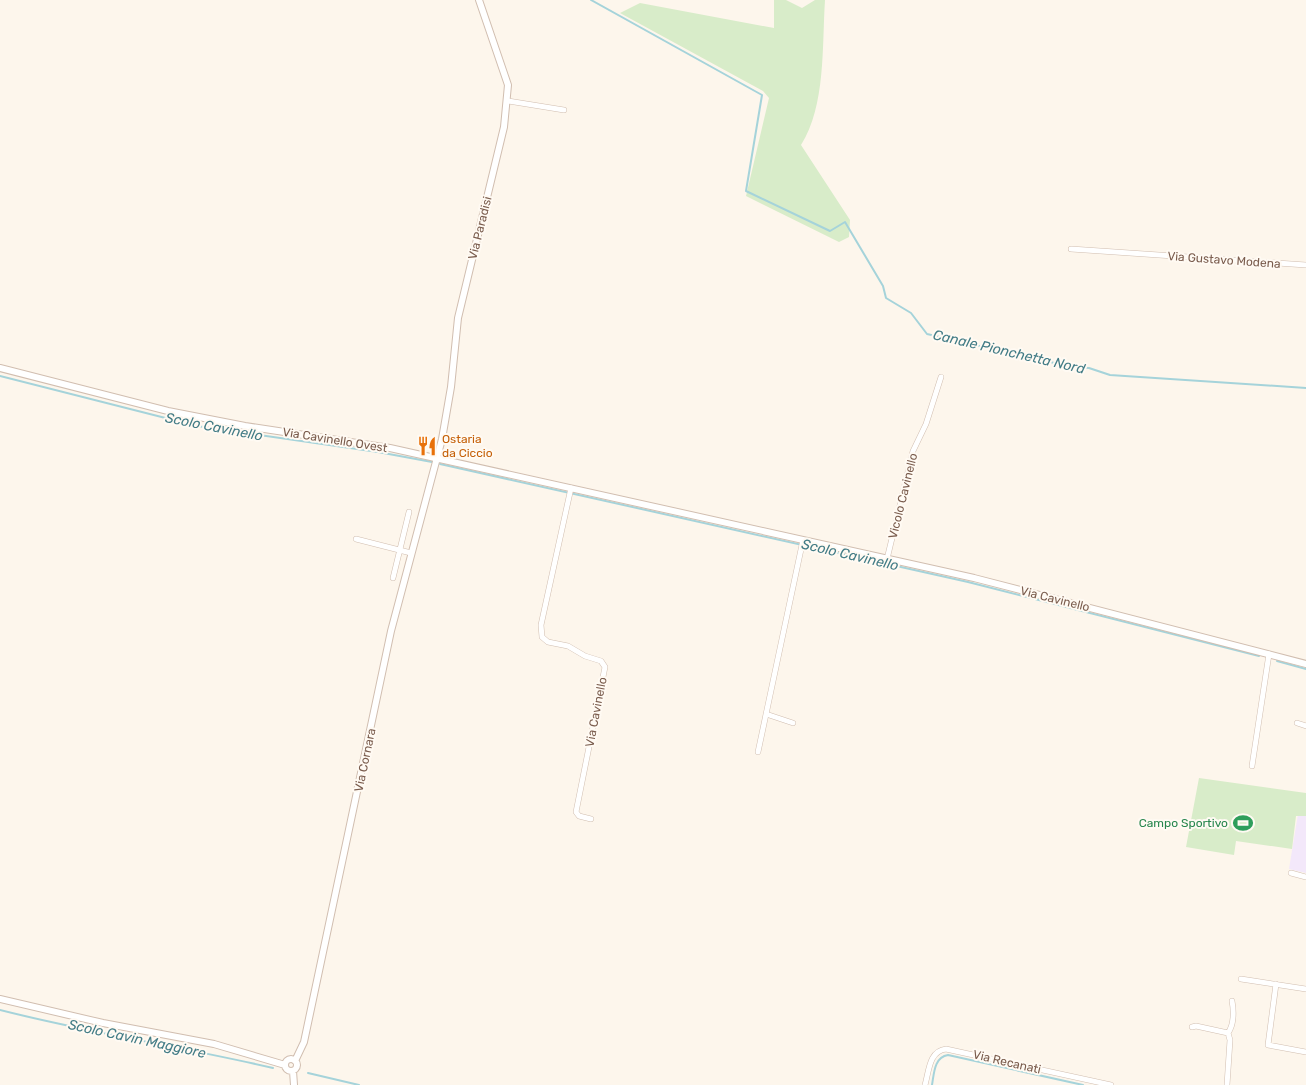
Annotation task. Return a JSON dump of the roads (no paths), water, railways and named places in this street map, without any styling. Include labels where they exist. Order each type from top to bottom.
[{"type":"street","name":"Via Paradisi","points":[[437,459],[449,397],[458,318],[504,127],[508,101],[508,86],[504,71],[479,0]]},
{"type":"street","points":[[508,101],[564,110]]},
{"type":"street","name":"Via Gustavo Modena","points":[[1071,249],[1306,265]]},
{"type":"street","name":"Via Cavinello Ovest","points":[[0,368],[177,412],[245,426],[362,444],[437,459]]},
{"type":"street","name":"Vicolo Cavinello","points":[[887,559],[912,451],[926,424],[941,376]]},
{"type":"street","name":"Via Cavinello","points":[[437,459],[803,544],[887,559],[1025,591],[1306,664]]},
{"type":"street","name":"Via Cornara","points":[[295,1061],[304,1042],[391,631],[437,459]]},
{"type":"street","name":"Via Cavinello","points":[[570,491],[541,625],[542,637],[548,642],[568,646],[585,656],[601,661],[605,667],[576,812],[579,816],[591,819]]},
{"type":"street","points":[[392,578],[410,512]]},
{"type":"street","points":[[356,539],[411,553]]},
{"type":"street","points":[[758,752],[803,544]]},
{"type":"street","points":[[1252,766],[1269,654]]},
{"type":"street","points":[[766,714],[793,723]]},
{"type":"street","points":[[1297,723],[1306,726]]},
{"type":"street","points":[[1291,873],[1306,876]]},
{"type":"street","points":[[1241,979],[1306,989]]},
{"type":"street","points":[[1276,984],[1268,1045],[1306,1052]]},
{"type":"street","points":[[0,999],[103,1023],[214,1044],[285,1065],[288,1071],[293,1071]]},
{"type":"street","points":[[1227,1085],[1230,1040],[1228,1033],[1231,1028],[1232,1001]]},
{"type":"street","points":[[1192,1027],[1196,1026],[1228,1033]]},
{"type":"street","name":"Via Recanati","points":[[925,1085],[934,1055],[946,1049],[1111,1085]]},
{"type":"street","points":[[285,1065],[289,1060],[295,1061],[297,1067],[293,1071],[294,1085]]},
{"type":"waterway","name":"Canale Pionchetta Nord","points":[[591,0],[762,95],[746,191],[830,231],[845,222],[883,286],[886,298],[911,313],[927,334],[1072,367],[1089,368],[1110,375],[1306,388]]},
{"type":"waterway","name":"Scolo Cavinello","points":[[0,376],[197,426],[378,452],[432,462]]},
{"type":"waterway","name":"Scolo Cavinello","points":[[440,464],[968,582],[1259,656]]},
{"type":"waterway","name":"Scolo Cavinello","points":[[1277,661],[1306,669]]},
{"type":"waterway","name":"Scolo Cavin Maggiore","points":[[0,1010],[68,1026],[273,1068]]},
{"type":"waterway","name":"Scolo Cavin Maggiore","points":[[932,1085],[937,1062],[943,1056],[948,1055],[1083,1085]]},
{"type":"waterway","name":"Scolo Cavin Maggiore","points":[[308,1073],[359,1085]]},
{"type":"place","name":"Ostaria da Ciccio","points":[[427,446]]},
{"type":"place","name":"Campo Sportivo","points":[[1243,823]]}]
